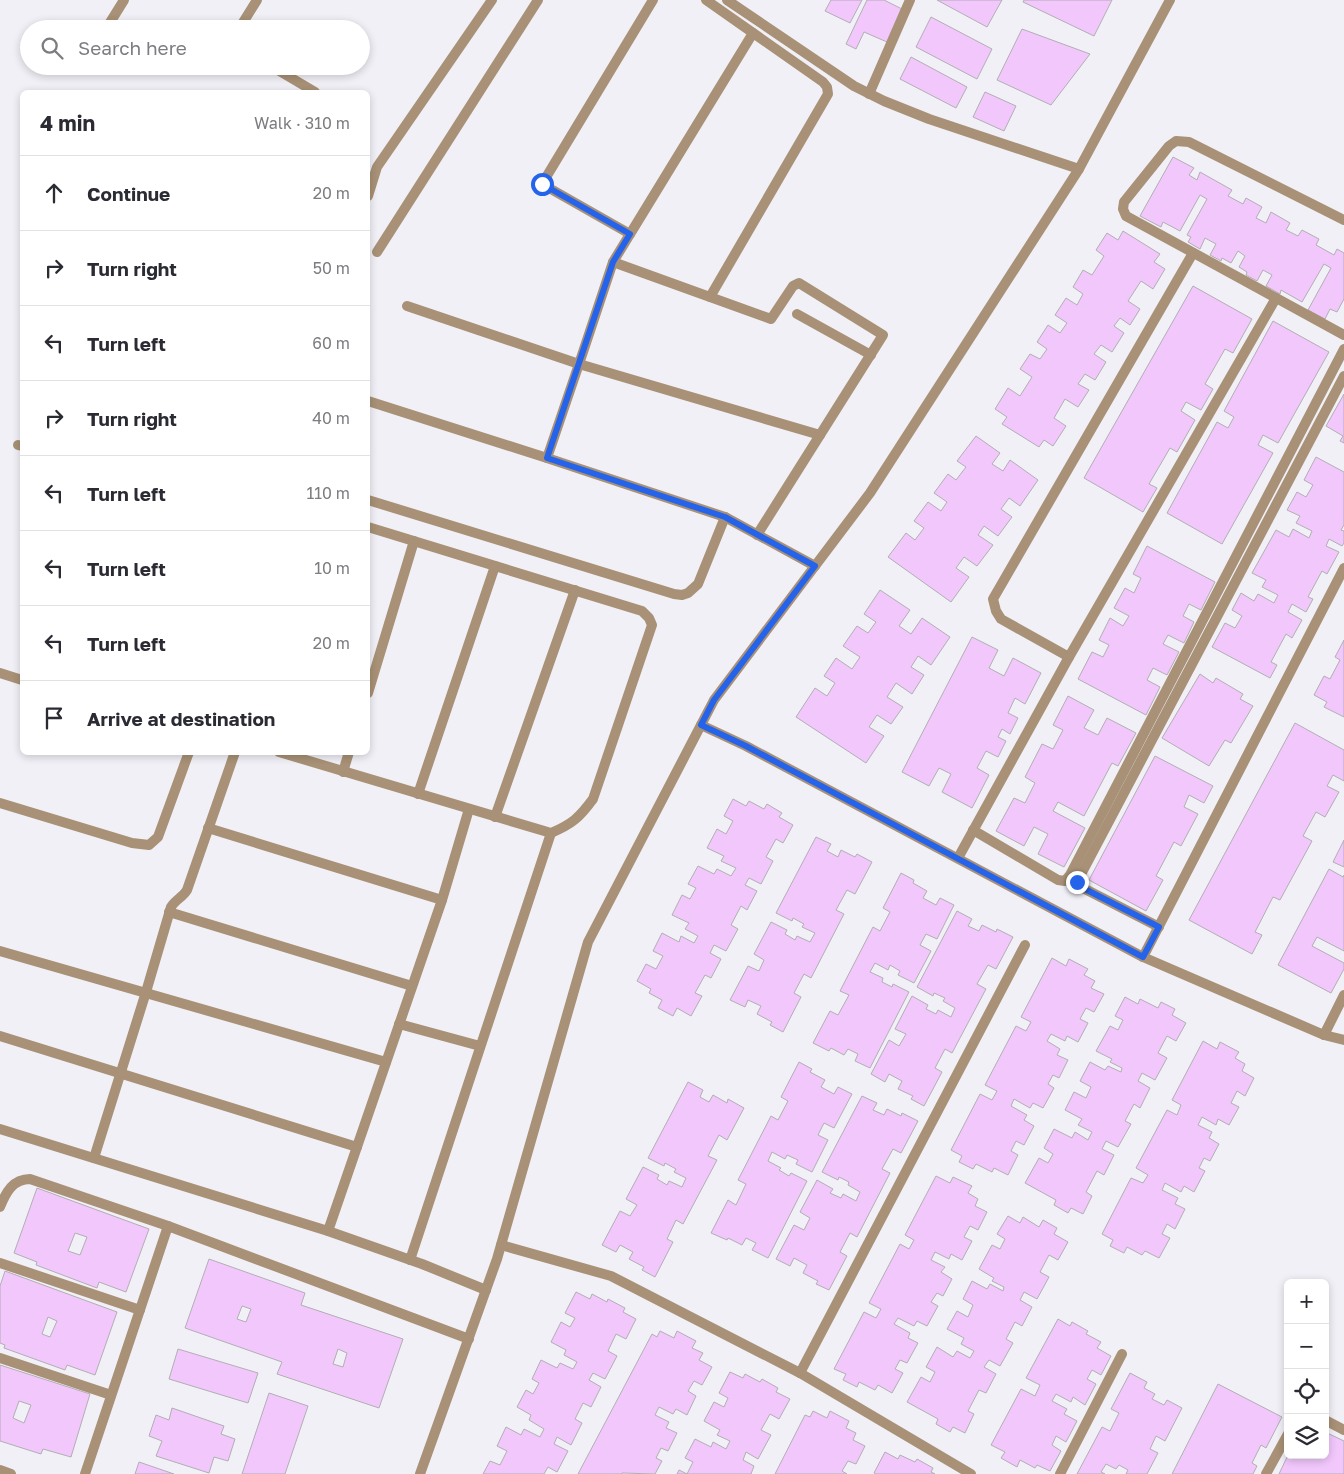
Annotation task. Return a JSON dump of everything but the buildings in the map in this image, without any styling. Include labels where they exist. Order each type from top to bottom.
[{"type":"street","points":[[112,20],[124,0]]},
{"type":"street","points":[[245,20],[257,0]]},
{"type":"street","points":[[370,190],[377,167],[492,0]]},
{"type":"street","points":[[377,252],[538,0]]},
{"type":"street","points":[[630,234],[542,184],[653,0]]},
{"type":"street","points":[[706,0],[823,82],[827,87],[828,94],[710,297]]},
{"type":"street","points":[[727,0],[854,86],[869,94],[929,119],[1079,169]]},
{"type":"street","points":[[869,94],[910,0]]},
{"type":"street","points":[[420,1474],[501,1245],[588,942],[714,700],[870,493],[1079,169],[1170,0]]},
{"type":"street","points":[[547,458],[613,262],[752,33]]},
{"type":"street","points":[[286,75],[312,90]]},
{"type":"street","points":[[1344,220],[1189,142],[1176,141],[1168,146],[1143,176],[1124,202],[1123,209],[1126,216],[1344,335]]},
{"type":"street","points":[[1069,657],[1001,619],[996,612],[993,599],[1193,253]]},
{"type":"street","points":[[613,262],[771,319],[793,286],[799,283],[883,336],[758,535]]},
{"type":"street","points":[[958,858],[1069,657],[1276,298]]},
{"type":"street","points":[[406,306],[579,364],[820,435]]},
{"type":"street","points":[[797,314],[870,355]]},
{"type":"street","points":[[973,830],[1058,880],[1065,881],[1070,876],[1344,349]]},
{"type":"street","points":[[1159,927],[1083,888],[1077,882],[1344,376]]},
{"type":"street","points":[[370,402],[725,517],[815,566]]},
{"type":"street","points":[[370,501],[682,595],[688,593],[698,584],[725,517]]},
{"type":"street","points":[[288,755],[551,833],[569,825],[582,814],[593,799],[652,625],[650,618],[642,611],[370,528]]},
{"type":"street","points":[[370,687],[414,541]]},
{"type":"street","points":[[418,794],[495,566]]},
{"type":"street","points":[[1143,957],[1344,568]]},
{"type":"street","points":[[496,817],[575,590]]},
{"type":"street","points":[[0,673],[20,679]]},
{"type":"street","points":[[701,725],[958,858],[1143,957],[1324,1034],[1344,1040]]},
{"type":"street","points":[[0,803],[132,843],[150,845],[158,837],[188,755]]},
{"type":"street","points":[[94,1158],[170,912],[174,901],[184,895],[187,890],[233,755]]},
{"type":"street","points":[[343,772],[348,755]]},
{"type":"street","points":[[328,1231],[442,900],[469,809]]},
{"type":"street","points":[[208,828],[442,900]]},
{"type":"street","points":[[410,1260],[551,833]]},
{"type":"street","points":[[170,912],[412,986]]},
{"type":"street","points":[[800,1372],[1025,945]]},
{"type":"street","points":[[0,951],[386,1062]]},
{"type":"street","points":[[1324,1034],[1344,994]]},
{"type":"street","points":[[399,1024],[480,1046]]},
{"type":"street","points":[[0,1036],[357,1146]]},
{"type":"street","points":[[0,1129],[328,1231],[410,1260],[486,1290]]},
{"type":"street","points":[[0,1207],[12,1186],[22,1179],[30,1179],[168,1226],[469,1339]]},
{"type":"street","points":[[85,1474],[168,1226]]},
{"type":"street","points":[[501,1245],[611,1276],[800,1372],[971,1474]]},
{"type":"street","points":[[0,1263],[140,1310]]},
{"type":"street","points":[[1060,1474],[1122,1354]]},
{"type":"street","points":[[0,1358],[111,1395]]},
{"type":"street","points":[[1329,1422],[1344,1430]]},
{"type":"street","points":[[1266,1474],[1284,1441]]},
{"type":"street","points":[[0,1470],[11,1474]]},
{"type":"route","points":[[542,184],[630,234],[613,262],[547,458],[725,517],[815,566],[714,700],[701,725],[746,746],[1143,957],[1159,927],[1083,888],[1077,882]]}]
